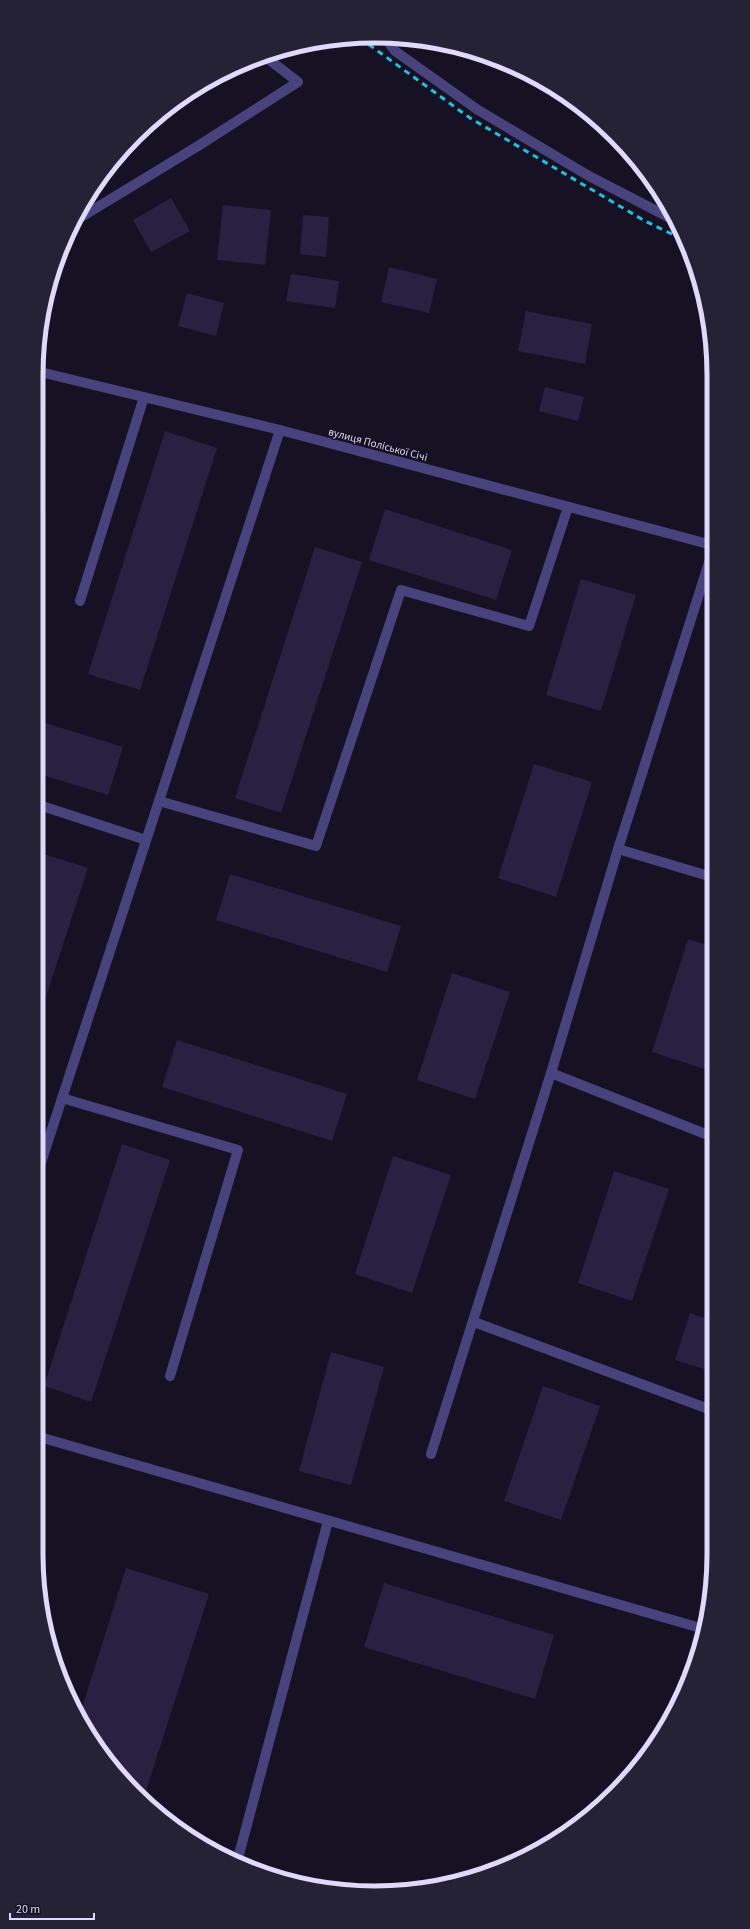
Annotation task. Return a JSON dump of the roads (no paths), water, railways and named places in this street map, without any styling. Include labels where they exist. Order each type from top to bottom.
[{"type":"street","points":[[390,44],[395,51],[478,110],[589,176],[667,216]]},
{"type":"street","points":[[84,216],[198,146],[298,82],[269,61]]},
{"type":"street","name":"вулиця Поліської Січі","points":[[43,373],[280,430],[707,544]]},
{"type":"street","points":[[80,601],[144,397]]},
{"type":"street","points":[[43,1156],[280,430]]},
{"type":"street","points":[[159,802],[316,846],[401,590],[529,626],[568,507]]},
{"type":"street","points":[[431,1454],[474,1322],[618,849],[707,569]]},
{"type":"street","points":[[43,806],[146,840]]},
{"type":"street","points":[[618,849],[707,876]]},
{"type":"street","points":[[551,1073],[707,1134]]},
{"type":"street","points":[[62,1098],[238,1150],[170,1376]]},
{"type":"street","points":[[474,1322],[707,1408]]},
{"type":"street","points":[[43,1438],[699,1628]]},
{"type":"street","points":[[238,1857],[328,1521]]},
{"type":"railway","points":[[367,43],[470,118],[645,221],[677,237]]}]
